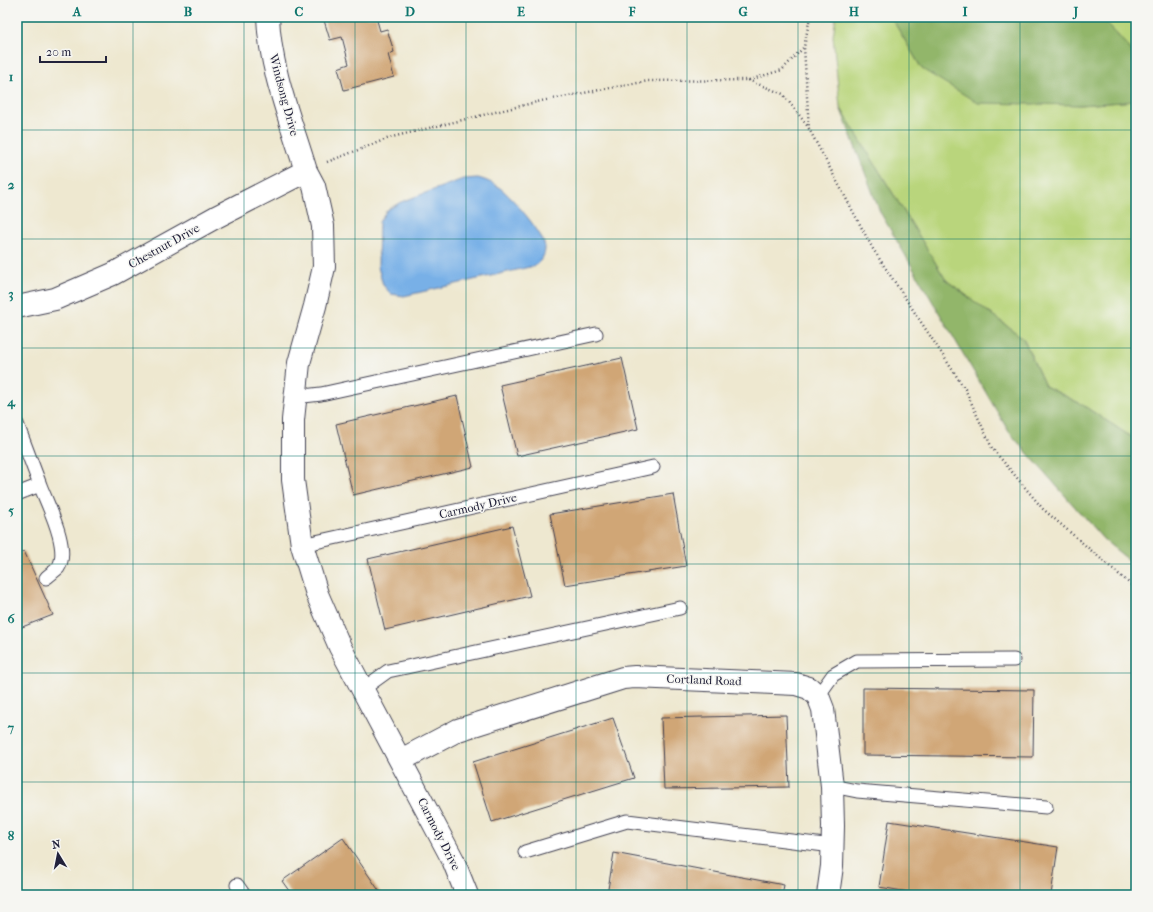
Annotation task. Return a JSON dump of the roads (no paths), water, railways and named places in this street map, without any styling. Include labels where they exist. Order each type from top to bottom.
[{"type":"street","name":"Windsong Drive","points":[[268,17],[268,31],[276,72],[306,171]]},
{"type":"street","name":"Chestnut Drive","points":[[17,307],[55,299],[113,274],[214,218],[306,171]]},
{"type":"street","name":"Carmody Drive","points":[[306,171],[314,186],[323,226],[324,267],[299,363],[293,420],[293,480],[302,545],[317,594],[340,647],[453,860],[467,895]]},
{"type":"street","name":"Cortland Road","points":[[401,760],[458,730],[623,678],[635,677],[796,684],[809,688],[818,696]]},
{"type":"street","points":[[818,696],[823,709],[832,786],[833,846],[828,895]]},
{"type":"lane","points":[[295,397],[321,394],[596,334]]},
{"type":"lane","points":[[17,424],[60,536],[63,555],[58,568],[46,578]]},
{"type":"lane","name":"Carmody Drive","points":[[302,545],[653,467]]},
{"type":"lane","points":[[17,494],[40,485]]},
{"type":"lane","points":[[363,689],[388,671],[680,608]]},
{"type":"lane","points":[[818,696],[833,675],[857,661],[1014,660]]},
{"type":"lane","points":[[832,786],[857,791],[1046,807]]},
{"type":"lane","points":[[525,852],[627,821],[833,846]]},
{"type":"water","points":[[478,178],[495,185],[505,192],[534,225],[544,242],[545,251],[541,260],[534,266],[404,296],[391,294],[383,285],[378,267],[379,222],[387,210],[401,202],[463,179]]}]
